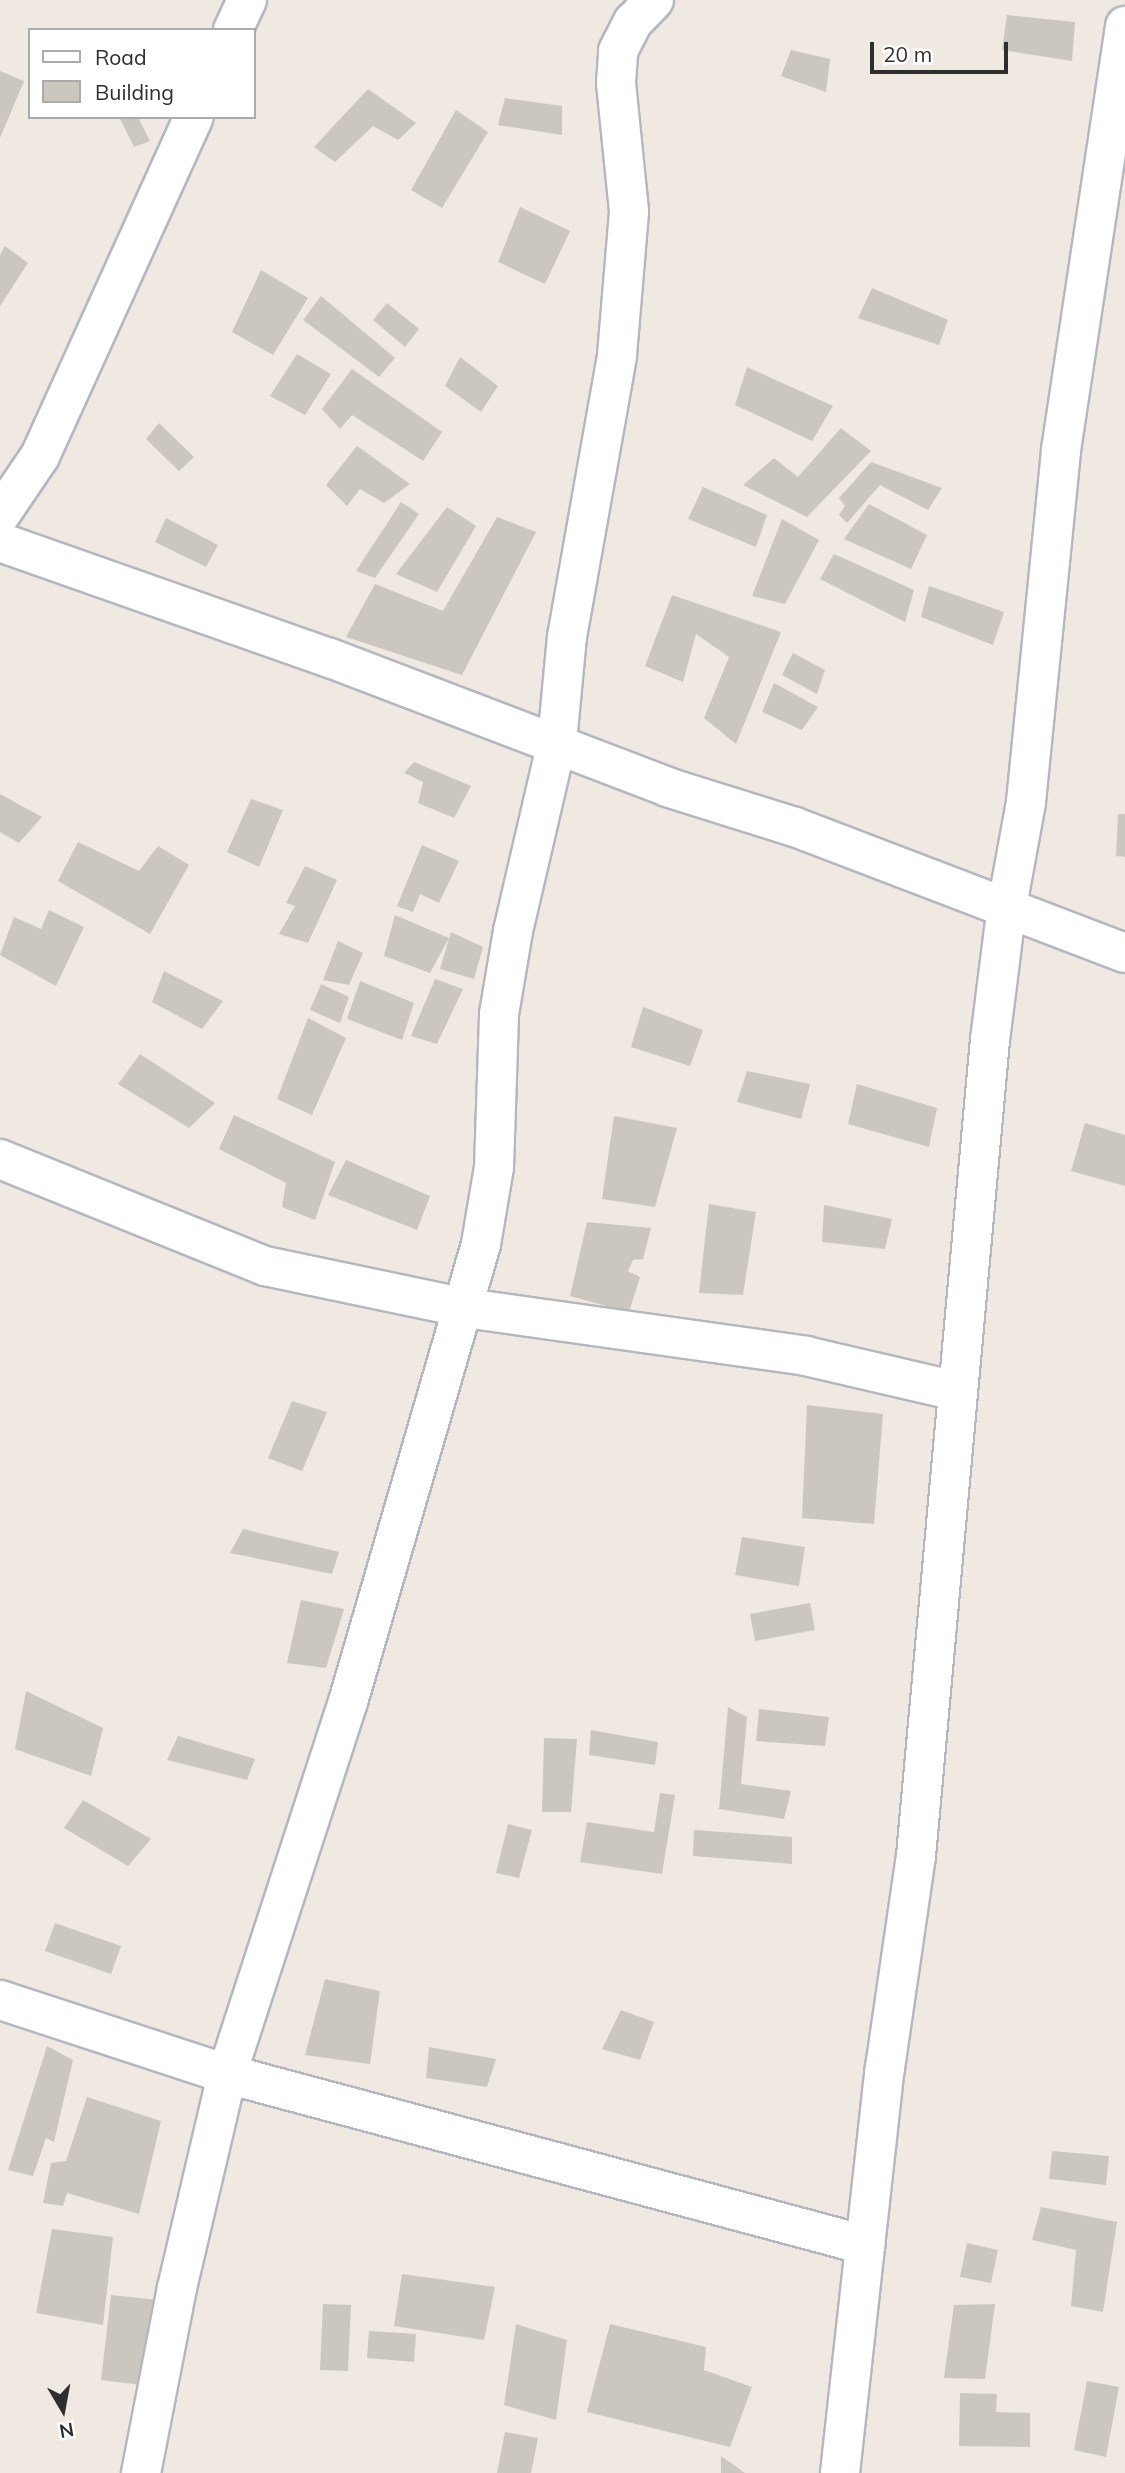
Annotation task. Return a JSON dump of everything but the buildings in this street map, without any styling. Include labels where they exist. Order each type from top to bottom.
[{"type":"street","points":[[234,28],[247,0]]},
{"type":"street","points":[[141,2473],[177,2288],[227,2074],[344,1714],[401,1507],[466,1308],[494,1167],[499,1014],[513,931],[557,743],[567,638],[617,355],[629,211],[615,83],[618,51],[633,22],[654,0]]},
{"type":"street","points":[[840,2473],[865,2245],[916,1856],[956,1391],[1007,906],[1026,802],[1061,450],[1125,26]]},
{"type":"street","points":[[0,514],[40,456],[193,119]]},
{"type":"street","points":[[0,542],[557,743],[667,787],[795,827],[1125,953]]},
{"type":"street","points":[[0,1159],[265,1266],[466,1308],[806,1356],[956,1391]]},
{"type":"street","points":[[0,2000],[227,2074],[865,2245]]}]
